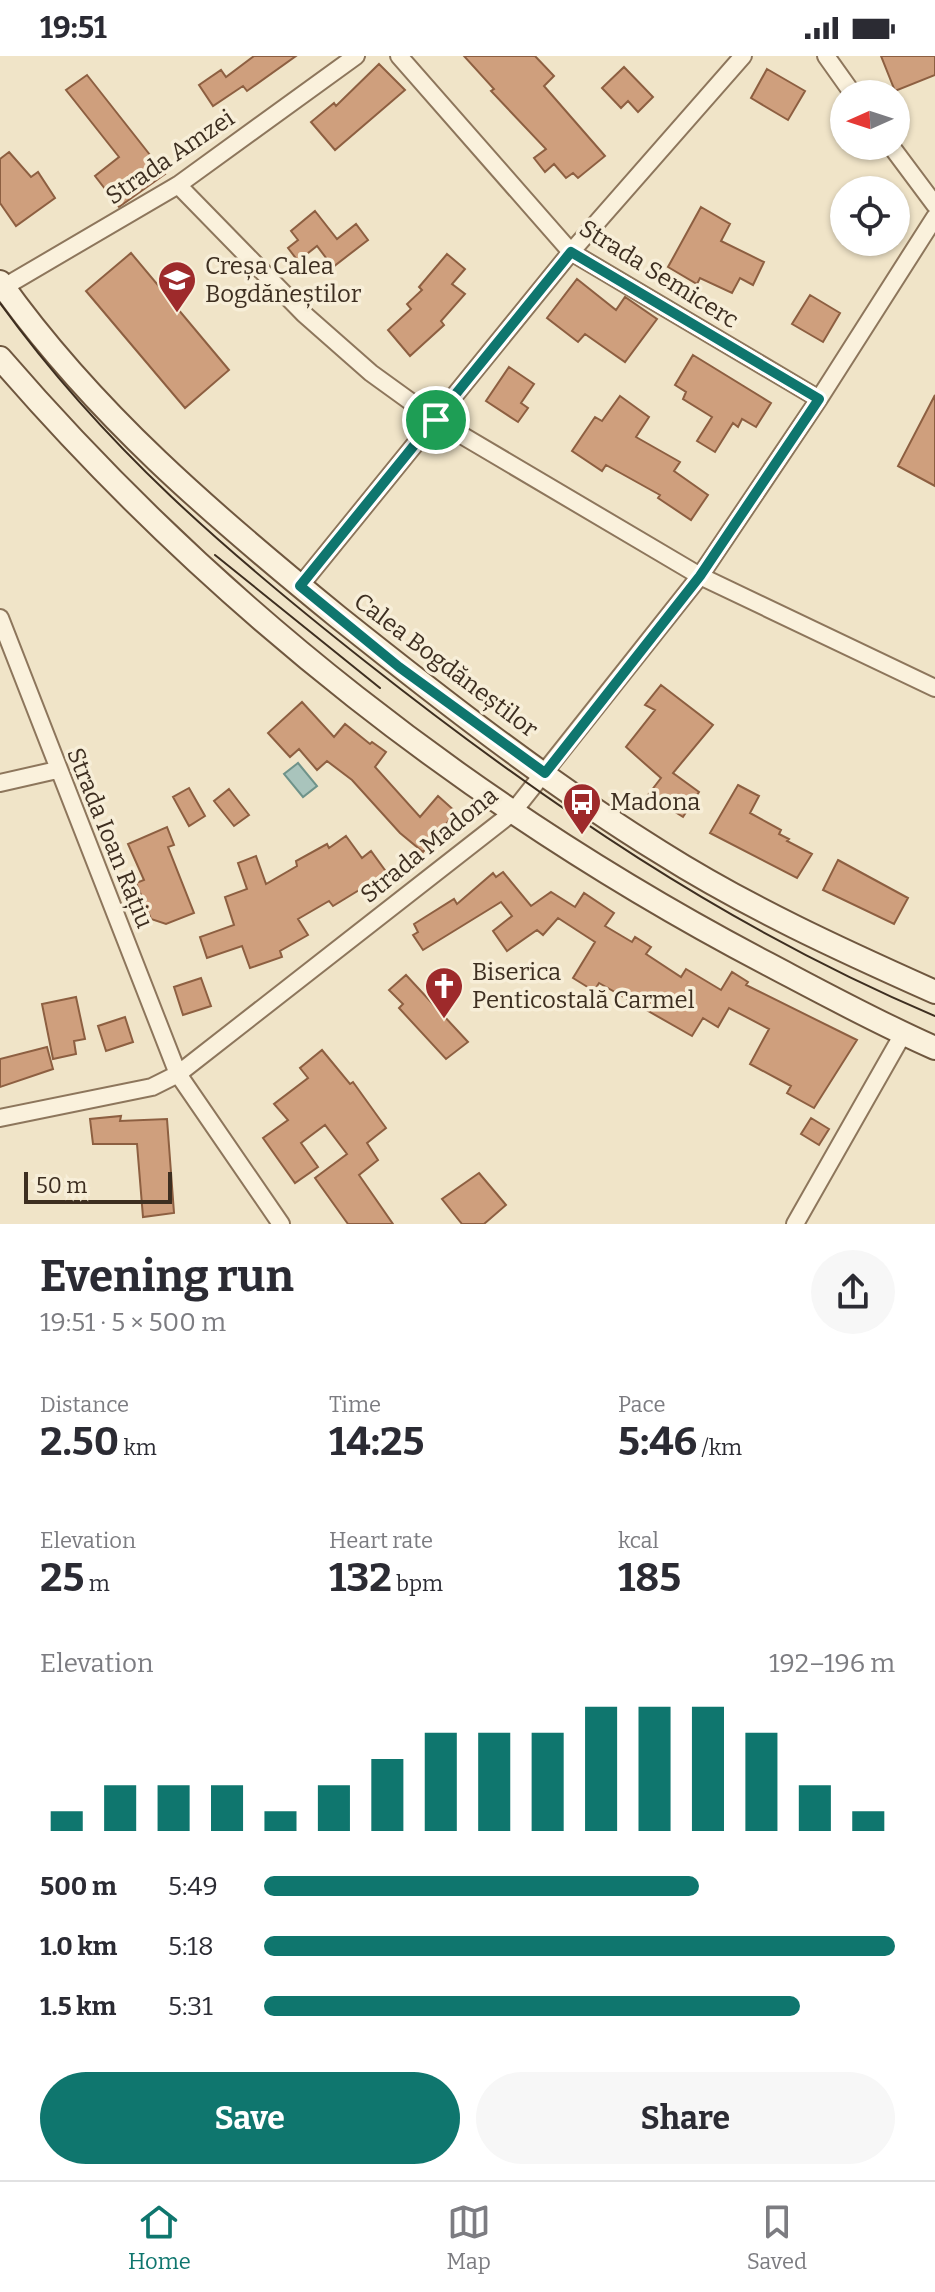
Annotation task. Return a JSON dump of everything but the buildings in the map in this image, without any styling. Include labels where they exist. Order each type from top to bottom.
[{"type":"main road","name":"Calea Bogdăneștilor","points":[[2,284],[37,334],[137,443],[300,586],[399,667],[662,854],[829,944],[932,984]]},
{"type":"main road","points":[[0,358],[80,448],[200,568],[369,705],[512,813],[663,908],[935,1048]]},
{"type":"street","name":"Strada Amzei","points":[[2,284],[178,185],[356,56]]},
{"type":"street","name":"Strada Semicerc","points":[[399,56],[571,252],[819,399]]},
{"type":"street","points":[[300,586],[571,252],[743,56]]},
{"type":"street","points":[[826,56],[843,80]]},
{"type":"street","points":[[901,160],[935,205]]},
{"type":"street","points":[[178,185],[304,314],[371,373],[436,420],[700,576],[935,688]]},
{"type":"street","name":"Strada Madona","points":[[0,1118],[152,1087],[178,1074],[512,813],[700,576],[819,399],[935,217]]},
{"type":"street","name":"Strada Ioan Rațiu","points":[[0,618],[178,1074],[281,1224]]},
{"type":"street","points":[[0,783],[57,770]]},
{"type":"street","points":[[795,1224],[903,1034]]},
{"type":"water","points":[[298,763],[317,786],[303,797],[284,774]]},
{"type":"tram line","points":[[0,303],[82,405],[171,496],[265,580],[432,714],[569,812],[710,902],[783,943],[935,1016]]},
{"type":"tram line","points":[[215,555],[380,688]]},
{"type":"place","name":"Creșa Calea Bogdăneștilor","points":[[177,314]]},
{"type":"place","name":"Madona","points":[[582,836]]},
{"type":"place","name":"Biserica Penticostală Carmel","points":[[444,1020]]},
{"type":"route","points":[[571,252],[819,399],[700,576],[545,773],[399,667],[300,586],[436,420],[571,252]]}]
